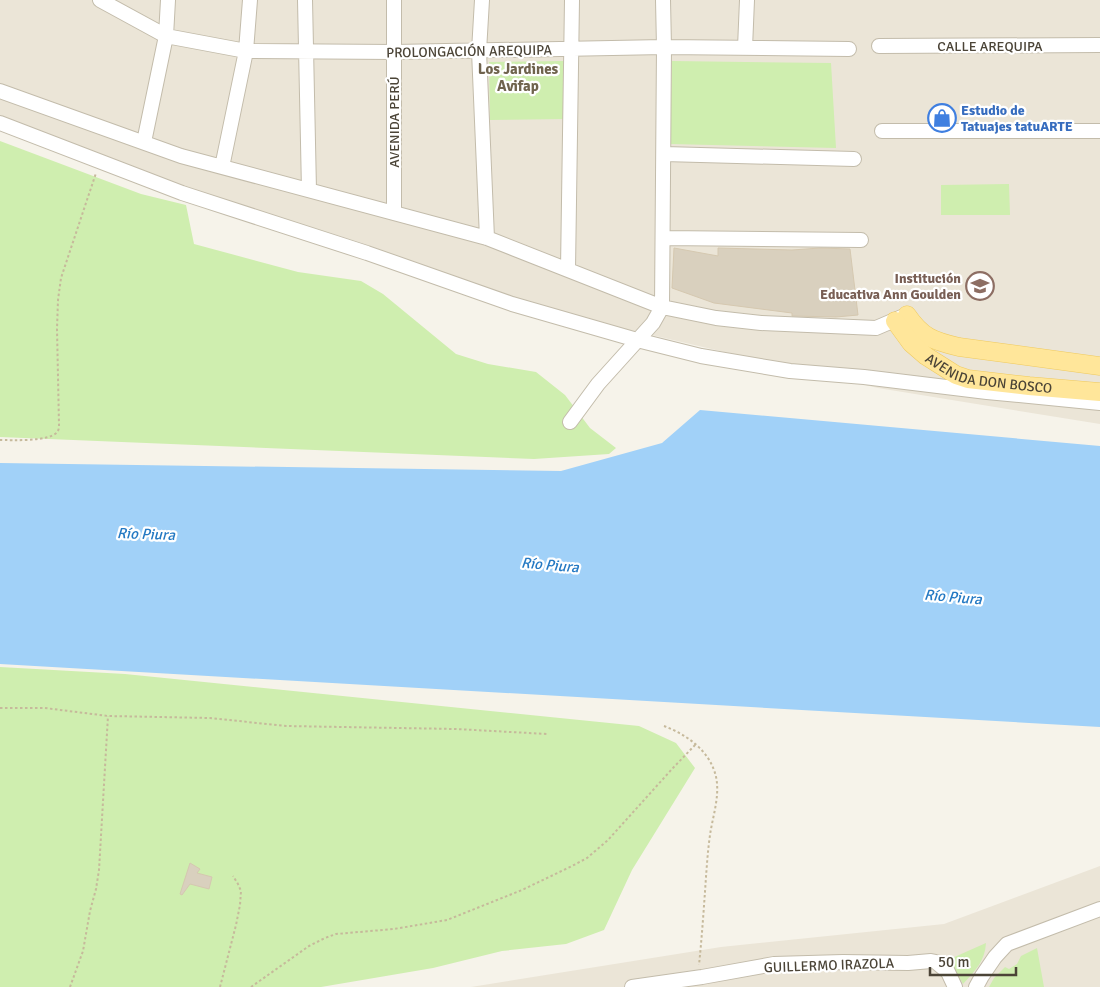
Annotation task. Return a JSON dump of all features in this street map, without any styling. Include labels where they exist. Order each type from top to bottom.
[{"type":"main road","name":"AVENIDA DON BOSCO","points":[[901,318],[914,325],[931,339],[959,347],[1100,366]]},
{"type":"main road","name":"AVENIDA DON BOSCO","points":[[901,318],[911,343],[926,356],[956,375],[968,379],[1100,392]]},
{"type":"street","name":"PROLONGACIÓN AREQUIPA","points":[[100,0],[166,36],[246,51],[394,52],[664,47],[849,49]]},
{"type":"street","points":[[144,142],[166,36],[168,0]]},
{"type":"street","points":[[222,167],[246,51],[250,0]]},
{"type":"street","points":[[305,0],[309,190]]},
{"type":"street","name":"AVENIDA PERÚ","points":[[394,0],[394,213]]},
{"type":"street","points":[[482,0],[480,51],[487,238]]},
{"type":"street","points":[[568,269],[572,0]]},
{"type":"street","points":[[570,422],[598,384],[653,322],[662,307],[664,154],[663,0]]},
{"type":"street","points":[[745,48],[748,0]]},
{"type":"street","name":"CALLE AREQUIPA","points":[[880,46],[1100,45]]},
{"type":"street","points":[[0,92],[181,156],[487,238],[662,307],[716,318],[761,323],[876,328],[901,318]]},
{"type":"street","points":[[0,123],[182,193],[367,253],[512,304],[700,356],[790,372],[864,377],[987,392],[1100,402]]},
{"type":"street","points":[[882,131],[1100,131]]},
{"type":"street","points":[[664,154],[854,159]]},
{"type":"street","points":[[663,238],[861,240]]},
{"type":"street","points":[[976,987],[995,957],[1007,944],[1100,909]]},
{"type":"street","name":"GUILLERMO IRAZOLA","points":[[632,987],[698,978],[774,964],[908,963],[931,961],[936,962],[948,972],[955,987]]},
{"type":"path","points":[[0,440],[36,440],[55,435],[58,431],[57,329],[61,278],[100,162]]},
{"type":"path","points":[[0,708],[45,708],[108,716],[210,718],[286,726],[456,729],[547,734]]},
{"type":"path","points":[[70,987],[83,951],[99,870],[108,716]]},
{"type":"path","points":[[664,726],[678,731],[696,744],[710,760],[717,780],[717,799],[710,835],[698,978]]},
{"type":"path","points":[[251,987],[309,946],[325,938],[336,934],[394,929],[447,920],[522,890],[587,858],[608,840],[696,744]]},
{"type":"path","points":[[220,987],[240,905],[241,891],[233,876]]},
{"type":"shaded area","points":[[0,0],[1100,0],[1100,424],[878,388],[540,309],[362,243],[0,130]]},
{"type":"shaded area","points":[[1100,866],[1100,987],[471,987],[721,947],[944,924]]},
{"type":"green space","points":[[565,61],[566,119],[490,120],[489,62]]},
{"type":"green space","points":[[672,61],[831,63],[836,148],[670,144]]},
{"type":"green space","points":[[0,141],[141,194],[186,205],[194,244],[298,272],[361,281],[383,294],[456,354],[488,364],[536,372],[565,395],[590,428],[616,448],[609,454],[534,459],[0,437]]},
{"type":"green space","points":[[1009,184],[1010,215],[941,215],[941,185]]},
{"type":"green space","points":[[0,667],[125,674],[639,726],[676,743],[695,768],[632,870],[604,930],[566,944],[502,951],[433,968],[321,987],[0,987]]},
{"type":"green space","points":[[986,943],[984,955],[975,970],[963,984],[952,968],[941,963]]},
{"type":"green space","points":[[1037,948],[1044,987],[989,987],[994,978],[1005,967],[1009,969],[1017,964],[1021,956]]},
{"type":"water","name":"Río Piura","points":[[700,410],[1100,446],[1100,727],[0,664],[0,463],[561,471],[662,443]]},
{"type":"building","points":[[674,248],[718,256],[718,248],[850,249],[858,315],[836,317],[792,316],[792,313],[714,303],[672,288]]},
{"type":"building","points":[[190,863],[200,869],[197,873],[212,877],[209,889],[190,884],[182,895],[180,894]]},
{"type":"place","name":"Estudio de Tatuajes tatuARTE","points":[[942,118]]},
{"type":"place","name":"Institución Educativa Ann Goulden","points":[[980,286]]},
{"type":"district","name":"Los Jardines Avifap","points":[[518,78]]}]
